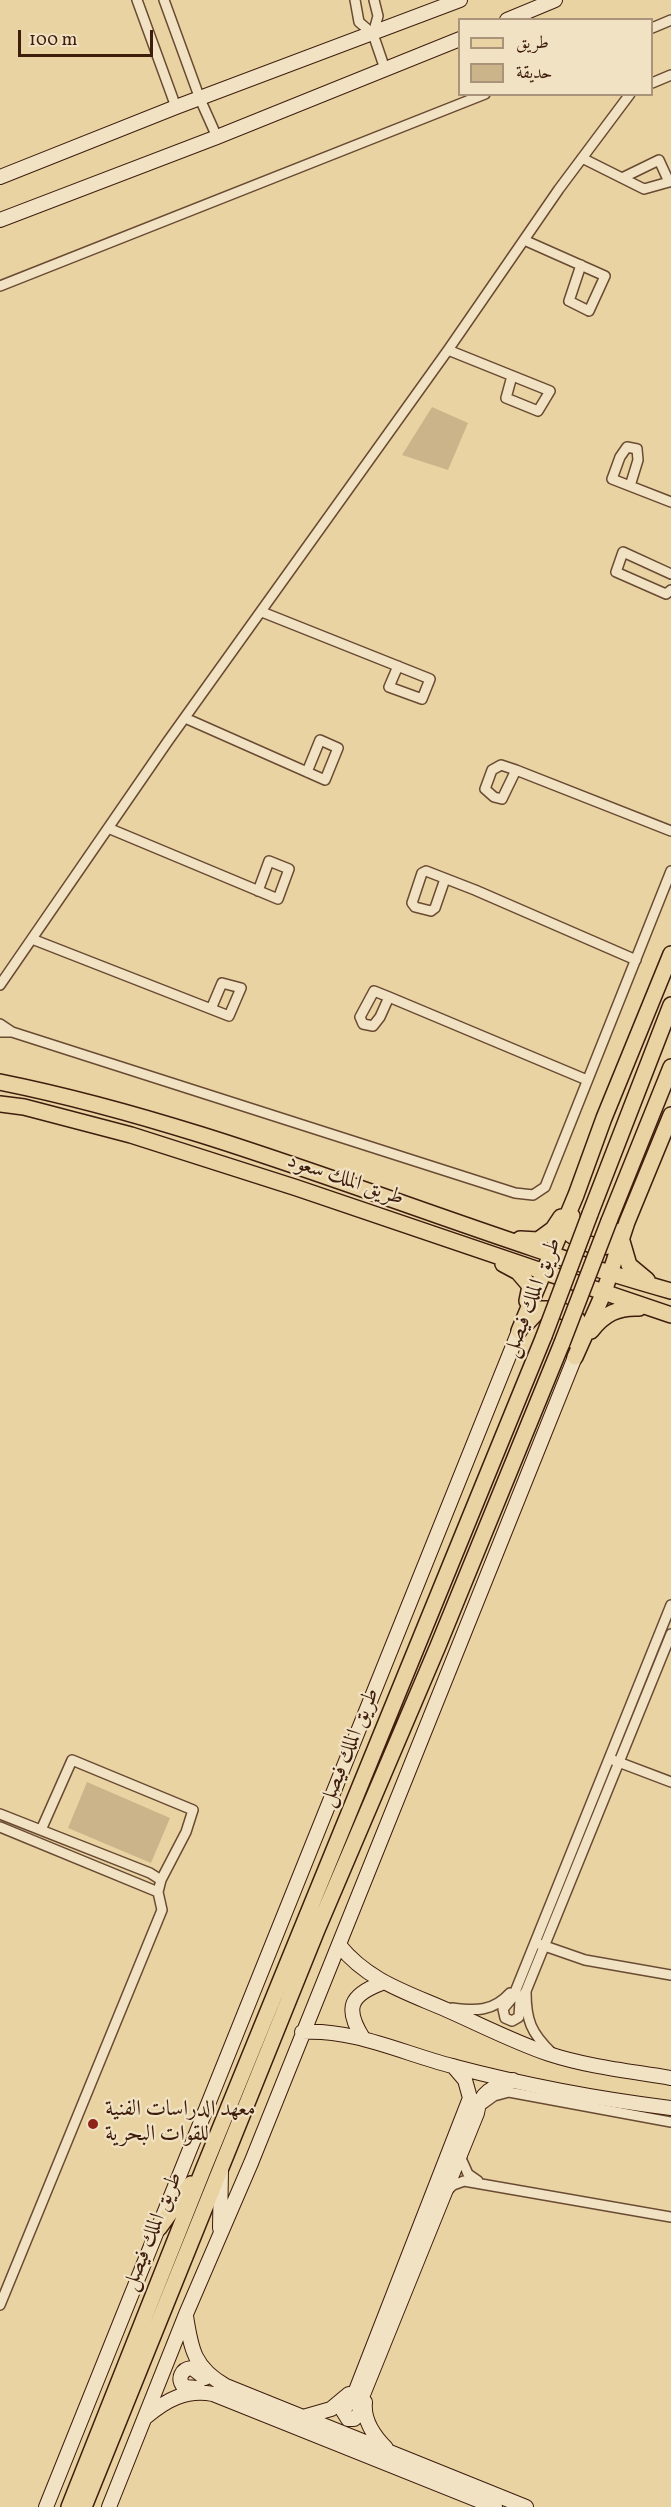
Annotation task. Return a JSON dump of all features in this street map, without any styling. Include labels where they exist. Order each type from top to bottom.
[{"type":"main road","points":[[0,177],[176,107],[460,0]]},
{"type":"main road","points":[[512,18],[555,0]]},
{"type":"main road","points":[[0,220],[217,137],[458,39]]},
{"type":"main road","points":[[46,2507],[519,1331],[576,1195],[604,1118],[671,954]]},
{"type":"main road","name":"طريق الملك فيصل","points":[[69,2507],[203,2170],[544,1336],[671,1005]]},
{"type":"main road","name":"طريق الملك فيصل","points":[[84,2507],[317,1930],[447,1625],[562,1343],[671,1067]]},
{"type":"main road","name":"طريق الملك سعود","points":[[0,1082],[146,1116],[551,1254],[666,1290]]},
{"type":"main road","name":"طريق الملك سعود","points":[[0,1104],[24,1107],[131,1135],[544,1271],[671,1316]]},
{"type":"main road","points":[[576,1195],[570,1227],[571,1234],[577,1239],[603,1247],[615,1243],[627,1222],[671,1115]]},
{"type":"main road","points":[[486,1232],[530,1241],[538,1240],[553,1229],[576,1195]]},
{"type":"main road","points":[[109,2507],[186,2314],[339,1945],[575,1357],[612,1274],[627,1222]]},
{"type":"main road","points":[[622,1241],[629,1265],[634,1272],[666,1290]]},
{"type":"main road","points":[[477,1250],[518,1272],[530,1286],[519,1331]]},
{"type":"main road","points":[[519,1331],[540,1309],[549,1307],[566,1312],[577,1319],[580,1327],[575,1357]]},
{"type":"main road","points":[[575,1357],[603,1317],[622,1308],[651,1308]]},
{"type":"main road","points":[[339,1945],[356,1964],[382,1983],[553,2055],[600,2067],[671,2078]]},
{"type":"main road","points":[[363,2038],[352,2016],[351,2006],[359,1994],[382,1983]]},
{"type":"main road","points":[[302,2032],[325,2031],[363,2038],[453,2066],[513,2080],[624,2102],[671,2108]]},
{"type":"main road","points":[[390,2452],[376,2437],[366,2418],[364,2379],[470,2098],[465,2080],[453,2066]]},
{"type":"main road","points":[[302,2417],[325,2411],[339,2404],[364,2379],[445,2194],[477,2114],[479,2102],[483,2095],[496,2086],[513,2080]]},
{"type":"main road","points":[[220,2236],[221,2166]]},
{"type":"main road","points":[[159,2228],[203,2170]]},
{"type":"main road","points":[[186,2314],[190,2343],[196,2360],[224,2392],[495,2507]]},
{"type":"main road","points":[[144,2418],[164,2403],[183,2394],[224,2392],[302,2417],[526,2507]]},
{"type":"street","points":[[137,0],[176,107]]},
{"type":"street","points":[[164,0],[200,99],[217,137]]},
{"type":"street","points":[[355,0],[359,22],[373,34],[385,69]]},
{"type":"street","points":[[373,34],[378,16],[375,0]]},
{"type":"street","points":[[653,27],[671,20]]},
{"type":"street","points":[[653,81],[671,75]]},
{"type":"street","points":[[0,286],[480,96]]},
{"type":"street","points":[[0,985],[185,718],[448,351],[582,158],[628,96]]},
{"type":"street","points":[[582,158],[622,178],[644,189],[669,182],[659,160],[622,178]]},
{"type":"street","points":[[524,240],[581,265],[605,276],[589,311],[570,301],[581,265]]},
{"type":"street","points":[[448,351],[512,376],[550,391],[538,411],[506,398],[512,376]]},
{"type":"street","points":[[630,486],[671,502]]},
{"type":"street","points":[[671,574],[622,552],[616,572],[666,594],[671,590]]},
{"type":"street","points":[[262,612],[398,666]]},
{"type":"street","points":[[185,718],[307,772]]},
{"type":"street","points":[[516,771],[671,831]]},
{"type":"street","points":[[108,828],[258,891]]},
{"type":"street","points":[[445,879],[435,908],[431,911],[412,903],[422,873],[426,871],[475,890],[636,960]]},
{"type":"street","points":[[0,1024],[12,1032],[385,1152],[515,1192],[533,1194],[545,1187],[671,871]]},
{"type":"street","points":[[32,939],[211,1009]]},
{"type":"street","points":[[389,997],[588,1080]]},
{"type":"street","points":[[0,1032],[12,1032]]},
{"type":"street","points":[[671,1605],[510,2002],[504,2009],[505,2018],[509,2020],[512,2021],[519,2017],[520,2000],[526,1991],[671,1634]]},
{"type":"street","points":[[608,1759],[671,1782]]},
{"type":"street","points":[[0,2305],[162,1910],[158,1892],[161,1880],[186,1832],[193,1810],[72,1760],[41,1830]]},
{"type":"street","points":[[0,1814],[150,1873],[161,1880]]},
{"type":"street","points":[[0,1827],[158,1892]]},
{"type":"street","points":[[533,1942],[585,1960],[671,1975]]},
{"type":"street","points":[[515,1987],[526,1991]]},
{"type":"street","points":[[437,2006],[471,2011],[486,2009],[504,2000],[515,1987]]},
{"type":"street","points":[[526,1991],[526,2009],[531,2028],[553,2055]]},
{"type":"street","points":[[477,2114],[485,2101],[501,2092],[509,2092],[671,2122]]},
{"type":"street","points":[[460,2156],[468,2174],[480,2183]]},
{"type":"street","points":[[445,2194],[453,2185],[464,2181],[671,2217]]},
{"type":"green space","points":[[432,407],[468,423],[448,470],[402,455]]},
{"type":"green space","points":[[87,1782],[170,1818],[151,1863],[68,1828]]},
{"type":"place","name":"معهد الدراسات الفنية للقوات البحرية","points":[[93,2124]]}]
